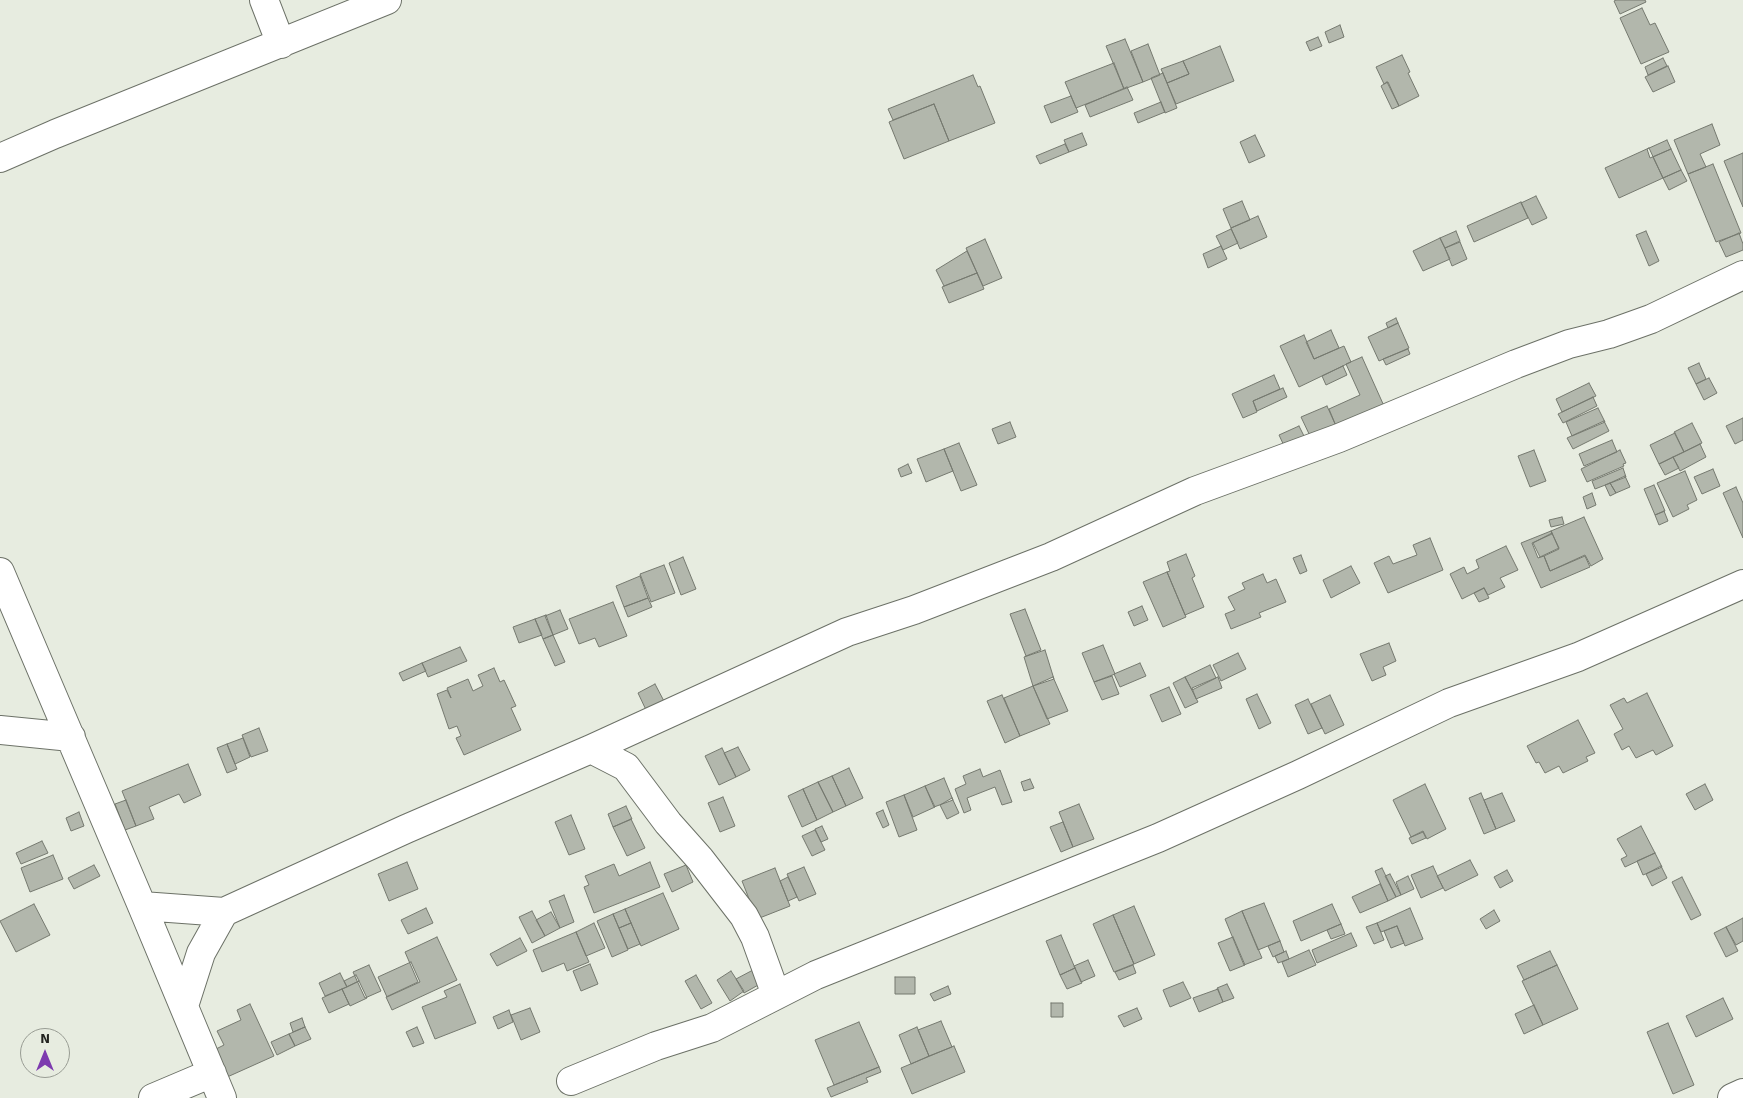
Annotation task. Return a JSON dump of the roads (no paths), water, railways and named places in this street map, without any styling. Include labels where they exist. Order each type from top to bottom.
[{"type":"street","points":[[264,0],[281,44]]},
{"type":"street","points":[[0,158],[387,0]]},
{"type":"street","points":[[142,906],[224,912],[406,829],[591,749],[847,632],[914,610],[1051,557],[1195,491],[1340,438],[1516,364],[1569,344],[1609,334],[1651,319],[1743,276]]},
{"type":"street","points":[[0,572],[222,1098]]},
{"type":"street","points":[[572,1081],[656,1046],[712,1028],[816,975],[1158,838],[1298,775],[1449,703],[1578,657],[1743,584]]},
{"type":"street","points":[[0,730],[70,737]]},
{"type":"street","points":[[591,749],[626,767],[668,823],[700,859],[744,916],[755,937],[776,995]]},
{"type":"street","points":[[184,1006],[201,954],[224,912]]},
{"type":"street","points":[[152,1098],[212,1073]]},
{"type":"street","points":[[1732,1098],[1743,1093]]}]
